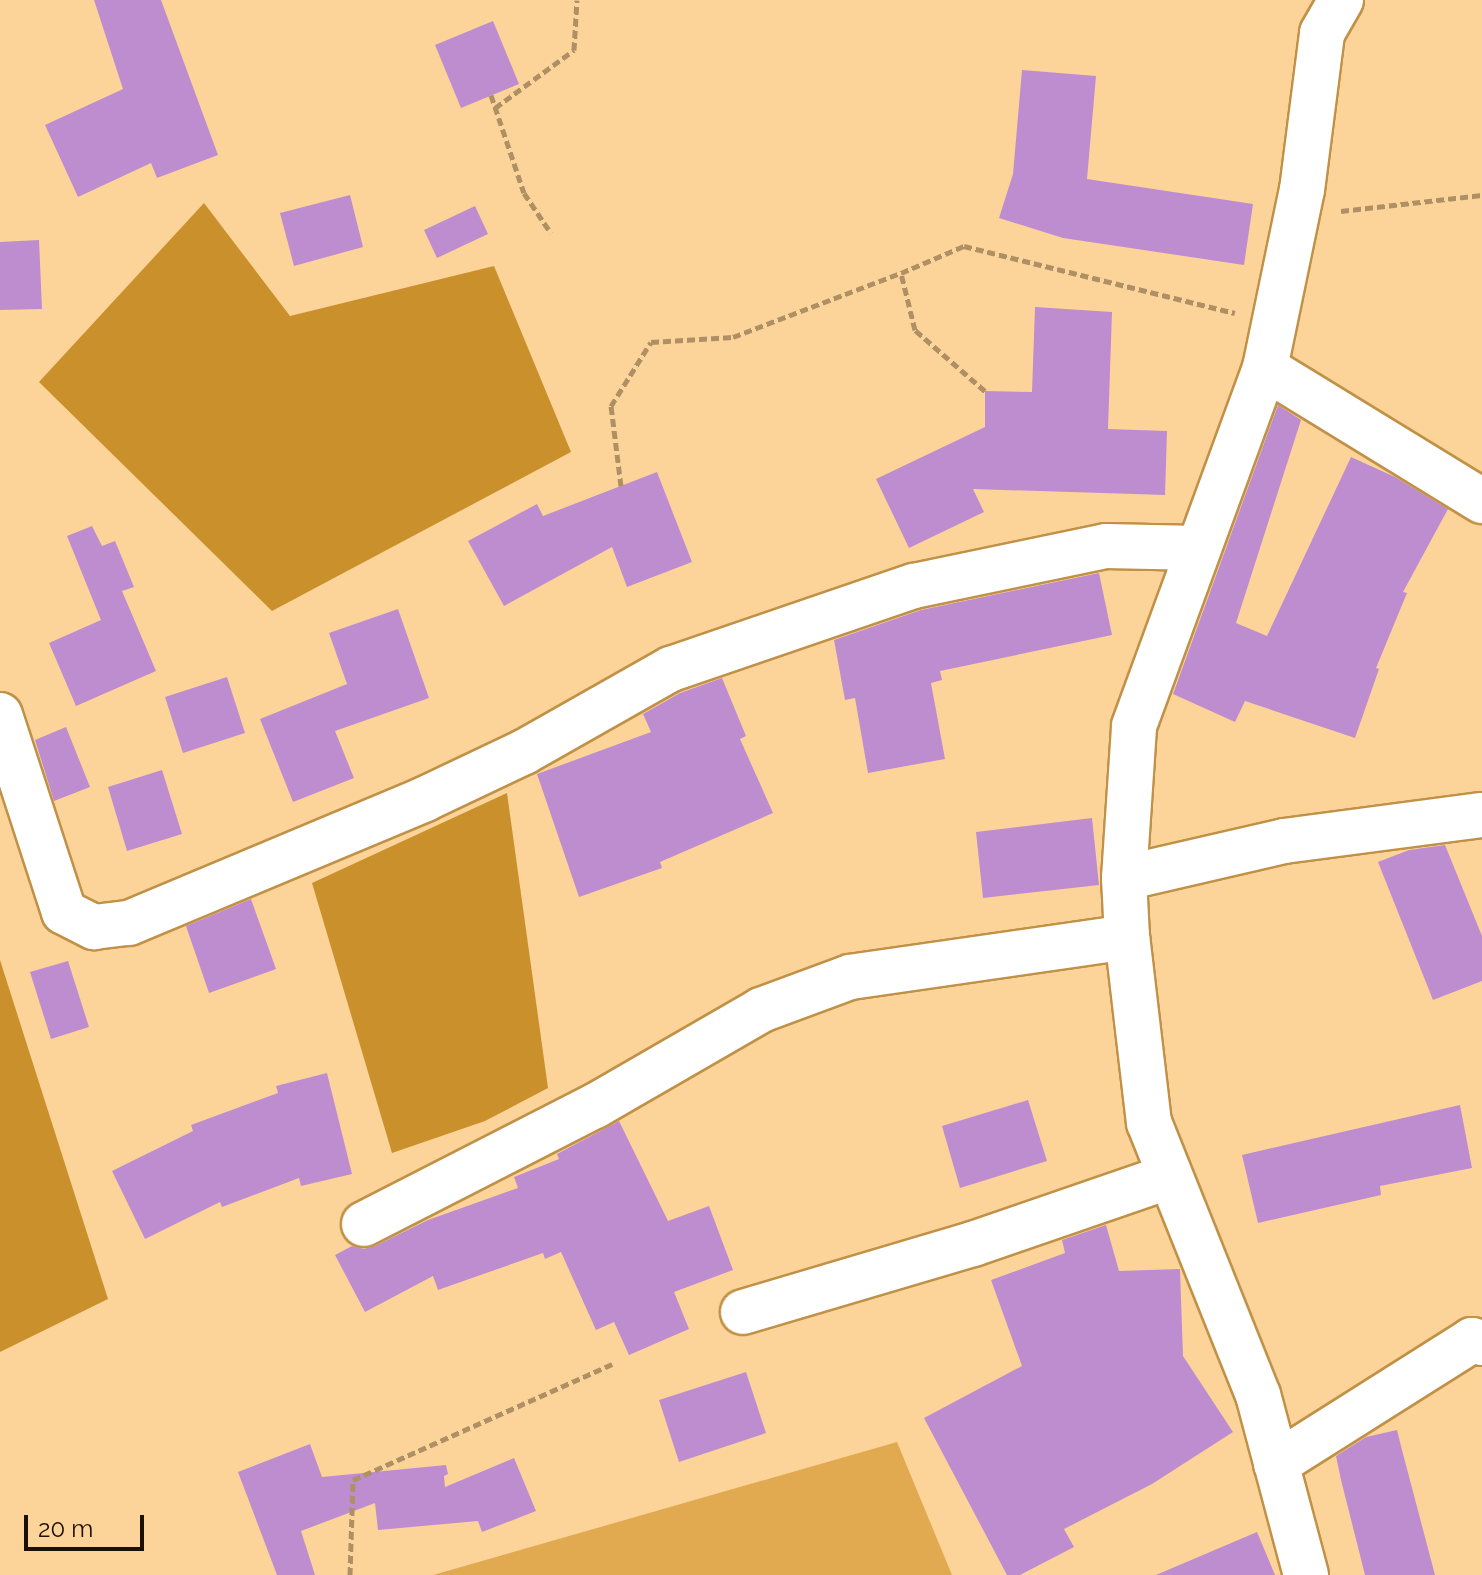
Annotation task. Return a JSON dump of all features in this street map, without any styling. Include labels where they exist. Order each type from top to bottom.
[{"type":"street","points":[[1306,1575],[1258,1395],[1149,1123],[1127,937],[1124,878],[1134,726],[1265,368],[1297,217],[1322,33],[1341,0]]},
{"type":"street","points":[[1265,368],[1482,501]]},
{"type":"street","points":[[0,715],[64,912],[94,927],[129,923],[425,799],[524,752],[671,669],[914,586],[1106,546],[1199,548]]},
{"type":"street","points":[[1124,878],[1284,841],[1482,815]]},
{"type":"street","points":[[364,1224],[595,1106],[761,1010],[850,977],[1127,937]]},
{"type":"street","points":[[743,1312],[973,1244],[1170,1176]]},
{"type":"street","points":[[1276,1464],[1472,1340],[1482,1343]]},
{"type":"path","points":[[495,108],[574,50],[577,0]]},
{"type":"path","points":[[491,95],[524,193],[551,233]]},
{"type":"path","points":[[1297,217],[1482,195]]},
{"type":"path","points":[[621,486],[611,406],[651,342],[733,337],[964,246],[1275,323]]},
{"type":"path","points":[[901,273],[915,330],[985,391]]},
{"type":"path","points":[[350,1575],[353,1480],[612,1364]]},
{"type":"shaded area","points":[[204,203],[290,316],[494,266],[571,452],[272,611],[39,382]]},
{"type":"shaded area","points":[[507,793],[548,1088],[485,1121],[392,1153],[312,883]]},
{"type":"shaded area","points":[[0,960],[108,1299],[0,1352]]},
{"type":"shaded area","points":[[897,1442],[952,1575],[433,1575]]},
{"type":"building","points":[[94,0],[161,0],[218,155],[157,178],[151,163],[78,197],[45,125],[123,89]]},
{"type":"building","points":[[493,21],[519,84],[461,108],[435,45]]},
{"type":"building","points":[[1022,70],[1096,76],[1087,179],[1253,204],[1244,265],[1063,238],[999,218],[1013,174]]},
{"type":"building","points":[[350,195],[363,247],[294,266],[280,213]]},
{"type":"building","points":[[475,206],[488,234],[437,258],[424,230]]},
{"type":"building","points":[[39,240],[42,309],[0,310],[0,242]]},
{"type":"building","points":[[1035,307],[1112,312],[1108,429],[1167,431],[1165,495],[973,489],[984,512],[909,548],[876,479],[985,427],[985,391],[1032,392]]},
{"type":"building","points":[[1278,405],[1301,420],[1236,623],[1267,636],[1351,457],[1395,477],[1448,509],[1403,592],[1407,593],[1376,668],[1379,669],[1355,738],[1245,701],[1235,722],[1173,694]]},
{"type":"building","points":[[657,472],[692,562],[627,587],[612,547],[504,606],[468,541],[537,504],[543,516]]},
{"type":"building","points":[[92,526],[102,546],[115,541],[134,587],[122,591],[156,671],[76,706],[49,643],[101,620],[67,536]]},
{"type":"building","points":[[1099,573],[1112,635],[940,671],[942,680],[931,683],[945,759],[868,773],[855,698],[845,700],[834,640],[921,610]]},
{"type":"building","points":[[398,609],[429,698],[335,731],[354,778],[293,802],[260,719],[347,684],[329,633]]},
{"type":"building","points":[[227,677],[245,733],[183,753],[165,697]]},
{"type":"building","points":[[722,678],[746,736],[740,739],[773,813],[660,862],[662,868],[579,897],[537,774],[651,732],[643,714],[680,693]]},
{"type":"building","points":[[66,727],[90,787],[54,801],[35,740]]},
{"type":"building","points":[[162,770],[182,834],[127,851],[108,787]]},
{"type":"building","points":[[1092,818],[1099,885],[983,898],[976,832]]},
{"type":"building","points":[[1445,845],[1482,936],[1482,981],[1433,1000],[1378,862],[1409,850]]},
{"type":"building","points":[[251,899],[276,969],[209,993],[186,926]]},
{"type":"building","points":[[68,961],[89,1027],[51,1039],[30,972]]},
{"type":"building","points":[[327,1073],[352,1174],[301,1186],[299,1178],[222,1207],[220,1202],[145,1239],[112,1171],[193,1131],[191,1125],[278,1093],[276,1086]]},
{"type":"building","points":[[1028,1100],[1047,1161],[960,1188],[942,1126]]},
{"type":"building","points":[[1460,1105],[1472,1168],[1380,1186],[1381,1195],[1258,1223],[1242,1155]]},
{"type":"building","points":[[619,1121],[668,1221],[709,1206],[733,1270],[674,1292],[689,1329],[629,1355],[614,1322],[596,1330],[561,1252],[545,1259],[543,1253],[438,1290],[433,1276],[365,1312],[335,1255],[352,1246],[364,1249],[375,1246],[428,1220],[518,1188],[514,1177],[559,1159],[557,1154]]},
{"type":"building","points":[[1106,1225],[1119,1271],[1180,1269],[1183,1356],[1233,1432],[1152,1484],[1064,1529],[1074,1547],[1020,1575],[1007,1575],[924,1418],[1022,1366],[991,1280],[1065,1253],[1062,1240]]},
{"type":"building","points":[[746,1372],[766,1433],[679,1462],[659,1400]]},
{"type":"building","points":[[1397,1430],[1435,1575],[1365,1575],[1336,1456],[1366,1437]]},
{"type":"building","points":[[310,1444],[322,1477],[446,1465],[448,1474],[444,1476],[445,1487],[514,1458],[536,1511],[482,1532],[478,1521],[378,1530],[375,1503],[301,1531],[315,1575],[277,1575],[238,1472]]},
{"type":"building","points":[[1257,1532],[1275,1575],[1156,1575]]}]
